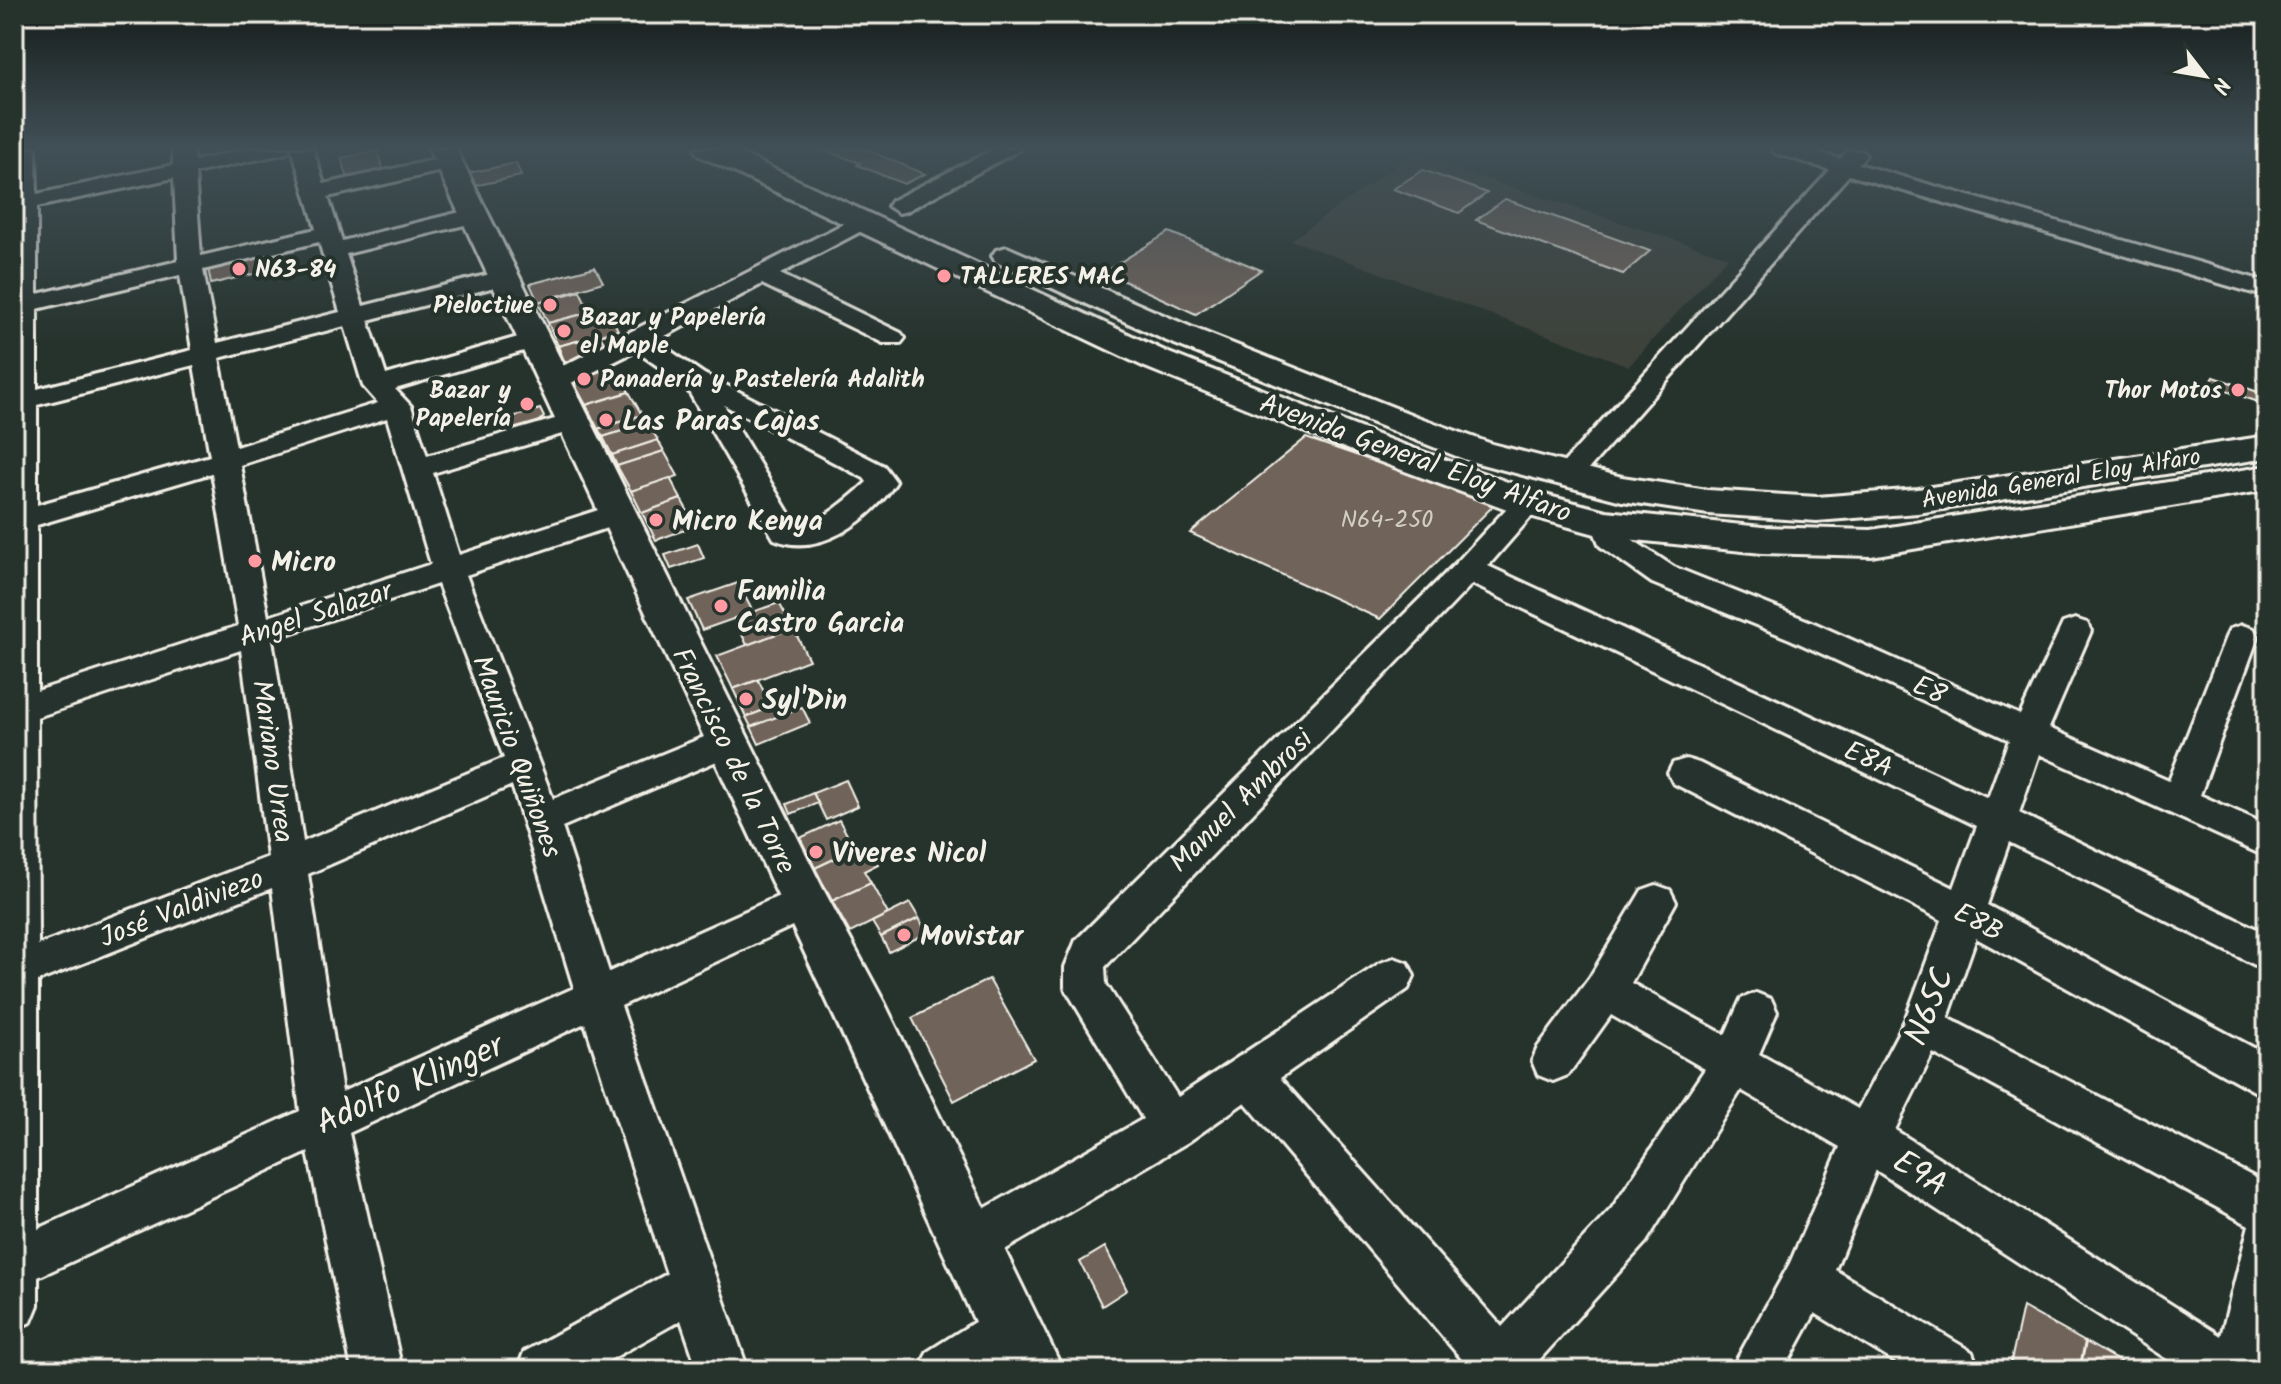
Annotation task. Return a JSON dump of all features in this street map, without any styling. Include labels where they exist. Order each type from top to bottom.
[{"type":"main road","name":"Avenida General Eloy Alfaro","points":[[847,214],[1157,360],[1380,449],[1528,503],[1606,524],[1762,540],[1871,543],[2267,478]]},
{"type":"main road","name":"Avenida General Eloy Alfaro","points":[[916,214],[1179,334],[1465,447],[1622,489],[1708,502],[1817,509],[1918,501],[2267,447]]},
{"type":"main road","name":"Francisco de la Torre","points":[[473,216],[804,902],[866,1022],[1020,1349]]},
{"type":"street","points":[[14,1305],[19,214]]},
{"type":"street","name":"Mariano Urrea","points":[[187,214],[190,266],[255,632],[324,1121],[377,1370]]},
{"type":"street","name":"Mauricio Quiñones","points":[[321,214],[354,316],[415,469],[449,571],[543,819],[597,997],[723,1370]]},
{"type":"street","points":[[1567,476],[1802,214]]},
{"type":"street","points":[[2027,214],[2267,290]]},
{"type":"street","points":[[20,306],[190,266],[473,216]]},
{"type":"street","points":[[552,382],[863,221]]},
{"type":"street","points":[[761,274],[892,338]]},
{"type":"street","points":[[19,402],[502,278]]},
{"type":"street","points":[[638,340],[695,380],[874,472],[882,482],[870,495],[817,532],[801,537],[785,532],[695,380]]},
{"type":"street","points":[[18,520],[223,461],[532,341]]},
{"type":"street","points":[[415,469],[572,422]]},
{"type":"street","name":"Manuel Ambrosi","points":[[1172,1127],[1086,988],[1085,967],[1090,953],[1468,569],[1528,503]]},
{"type":"street","name":"Angel Salazar","points":[[17,711],[617,514]]},
{"type":"street","name":"E8","points":[[1606,524],[1611,539],[1663,575],[1802,631],[2267,842]]},
{"type":"street","name":"E8A","points":[[1468,569],[1999,820],[2267,953]]},
{"type":"street","name":"N65C","points":[[1756,1370],[1807,1280],[1867,1138],[1924,1027],[2029,733],[2075,631]]},
{"type":"street","points":[[2179,802],[2242,637]]},
{"type":"street","points":[[543,819],[726,742]]},
{"type":"street","name":"José Valdiviezo","points":[[16,972],[289,865],[524,765]]},
{"type":"street","name":"E8B","points":[[1686,773],[1964,912],[2267,1078]]},
{"type":"street","name":"Adolfo Klinger","points":[[14,1264],[804,902]]},
{"type":"street","points":[[1553,1061],[1605,990],[1656,902]]},
{"type":"street","points":[[969,1244],[1172,1127],[1394,976]]},
{"type":"street","name":"E9A","points":[[1605,990],[1867,1138],[2229,1370]]},
{"type":"street","points":[[1250,1076],[1499,1367],[1629,1225],[1734,1063],[1756,1012]]},
{"type":"street","points":[[1924,1027],[2267,1209]]},
{"type":"street","points":[[2238,1370],[2267,1238]]},
{"type":"street","points":[[1807,1280],[1954,1370]]},
{"type":"street","points":[[542,1370],[694,1286]]},
{"type":"street","points":[[945,1370],[1020,1349]]},
{"type":"shaded area","points":[[1328,214],[1593,214],[1728,257],[1629,366],[1291,240]]},
{"type":"building","points":[[1485,214],[1546,214],[1650,251],[1623,274],[1476,220]]},
{"type":"building","points":[[1169,232],[1261,270],[1196,314],[1104,272]]},
{"type":"building","name":"N63-84","points":[[268,253],[270,270],[211,284],[208,268]]},
{"type":"building","points":[[595,267],[603,282],[538,302],[530,284]]},
{"type":"building","points":[[580,291],[590,312],[548,323],[538,302]]},
{"type":"building","points":[[607,308],[618,330],[558,346],[548,323]]},
{"type":"building","points":[[600,335],[604,343],[565,363],[558,346]]},
{"type":"building","points":[[611,360],[629,392],[586,405],[572,380]]},
{"type":"building","name":"Thor Motos","points":[[2214,377],[2267,395],[2267,405],[2209,385]]},
{"type":"building","points":[[629,392],[642,415],[598,429],[586,405]]},
{"type":"building","points":[[540,409],[544,417],[538,422],[510,430],[506,419]]},
{"type":"building","points":[[642,415],[647,423],[603,437],[598,429]]},
{"type":"building","points":[[647,423],[658,440],[612,455],[603,437]]},
{"type":"building","points":[[1306,438],[1496,503],[1380,619],[1190,533]]},
{"type":"building","points":[[658,440],[664,451],[617,466],[612,455]]},
{"type":"building","points":[[664,451],[678,476],[631,491],[617,466]]},
{"type":"building","points":[[670,478],[681,499],[642,513],[631,491]]},
{"type":"building","points":[[681,499],[696,526],[656,540],[642,513]]},
{"type":"building","points":[[698,544],[704,558],[671,569],[665,555]]},
{"type":"building","name":"Familia Castro Garcia","points":[[738,583],[753,612],[702,630],[688,600]]},
{"type":"building","points":[[779,603],[793,628],[747,645],[734,618]]},
{"type":"building","points":[[793,628],[809,660],[733,689],[717,656]]},
{"type":"building","points":[[758,680],[772,707],[746,717],[733,689]]},
{"type":"building","points":[[772,707],[777,717],[751,727],[746,717]]},
{"type":"building","points":[[802,707],[810,723],[759,744],[751,727]]},
{"type":"building","points":[[846,780],[858,806],[826,820],[813,793]]},
{"type":"building","points":[[813,793],[818,803],[791,814],[787,804]]},
{"type":"building","points":[[839,820],[855,849],[815,868],[800,838]]},
{"type":"building","points":[[866,844],[878,864],[864,871],[871,883],[832,901],[815,868]]},
{"type":"building","points":[[871,883],[888,914],[850,933],[832,901]]},
{"type":"building","points":[[910,903],[919,918],[881,937],[872,922]]},
{"type":"building","name":"Movistar","points":[[919,918],[927,933],[889,952],[881,937]]},
{"type":"building","points":[[989,979],[1034,1059],[954,1101],[912,1018]]},
{"type":"building","points":[[1105,1247],[1127,1290],[1102,1306],[1080,1262]]},
{"type":"building","points":[[2023,1307],[2085,1342],[2079,1370],[2009,1370]]},
{"type":"building","points":[[2086,1342],[2134,1370],[2080,1370]]},
{"type":"place","name":"N63-84","points":[[239,269]]},
{"type":"place","name":"TALLERES MAC","points":[[944,276]]},
{"type":"place","name":"Pieloctiue","points":[[550,305]]},
{"type":"place","name":"Bazar y Papelería el Maple","points":[[564,331]]},
{"type":"place","name":"Panadería y Pastelería Adalith","points":[[584,379]]},
{"type":"place","name":"Thor Motos","points":[[2238,390]]},
{"type":"place","name":"Bazar y Papelería","points":[[527,404]]},
{"type":"place","name":"Las Paras Cajas","points":[[606,420]]},
{"type":"place","name":"Micro Kenya","points":[[656,520]]},
{"type":"place","name":"Micro","points":[[255,561]]},
{"type":"place","name":"Familia Castro Garcia","points":[[721,606]]},
{"type":"place","name":"Syl'Din","points":[[746,699]]},
{"type":"place","name":"Viveres Nicol","points":[[816,852]]},
{"type":"place","name":"Movistar","points":[[904,935]]}]
